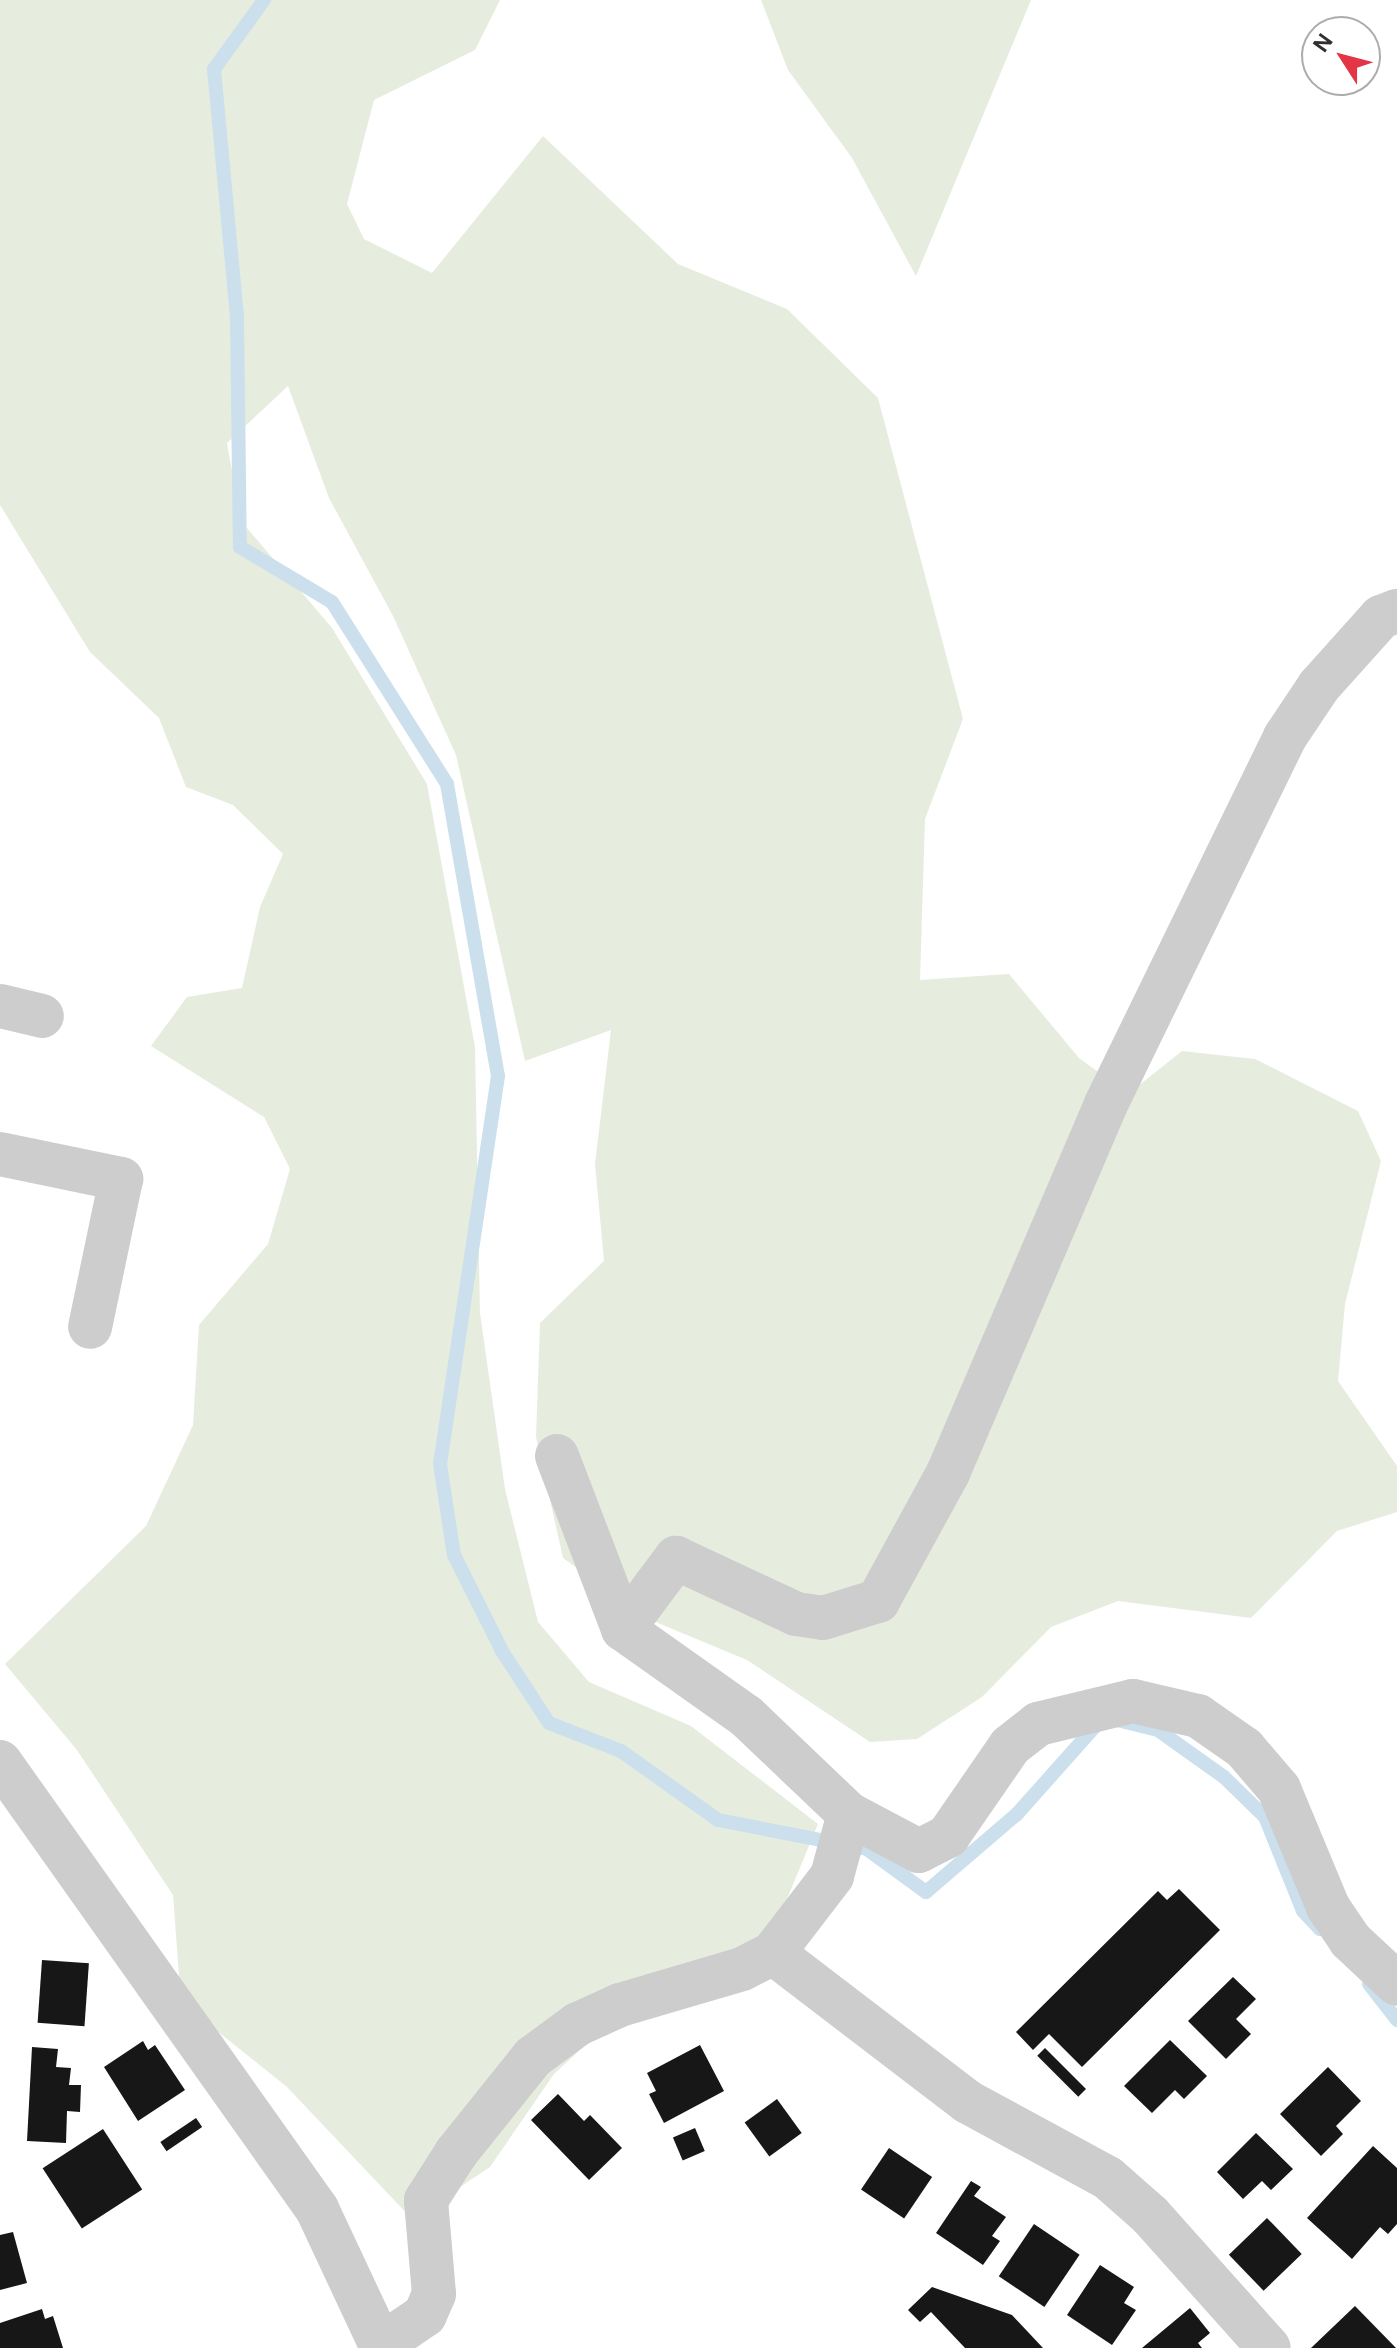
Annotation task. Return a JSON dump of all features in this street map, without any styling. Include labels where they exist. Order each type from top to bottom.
[{"type":"street","points":[[623,1629],[676,1558],[796,1614],[823,1618],[878,1601],[948,1473],[1106,1104],[1285,737],[1319,686],[1381,617],[1397,611]]},
{"type":"street","points":[[0,1006],[42,1016]]},
{"type":"street","points":[[0,1154],[121,1179],[90,1327]]},
{"type":"street","points":[[557,1456],[623,1629],[746,1716],[849,1814],[919,1851],[948,1836],[1010,1746],[1038,1724],[1133,1701],[1198,1716],[1244,1748],[1279,1789],[1328,1907],[1350,1940],[1397,1984]]},
{"type":"street","points":[[2,1770],[317,2209],[381,2346],[425,2315],[434,2294],[426,2200],[456,2153],[533,2057],[578,2024],[620,2005],[742,1969],[773,1953],[832,1876],[849,1814]]},
{"type":"street","points":[[773,1953],[968,2102],[1108,2178],[1150,2215],[1269,2348]]},
{"type":"green space","points":[[0,0],[500,0],[475,50],[374,100],[347,204],[364,239],[432,273],[543,136],[678,264],[787,309],[878,398],[963,719],[925,819],[920,980],[1009,974],[1079,1058],[1128,1094],[1182,1051],[1255,1059],[1358,1111],[1381,1161],[1345,1304],[1338,1381],[1397,1466],[1397,1512],[1337,1531],[1251,1618],[1118,1601],[1051,1627],[982,1697],[917,1739],[870,1742],[747,1660],[646,1618],[563,1558],[536,1437],[540,1323],[604,1261],[595,1164],[611,1030],[525,1061],[456,755],[393,616],[329,498],[288,386],[227,443],[241,521],[332,628],[427,784],[475,1047],[480,1313],[505,1489],[538,1622],[589,1682],[691,1726],[818,1824],[754,1979],[647,1988],[554,2074],[490,2167],[412,2219],[287,2087],[181,2002],[173,1895],[77,1750],[5,1664],[146,1526],[193,1425],[199,1325],[268,1244],[290,1169],[264,1117],[151,1046],[187,997],[242,988],[260,907],[283,854],[233,805],[186,787],[159,718],[90,652],[0,505]]},
{"type":"green space","points":[[761,0],[1031,0],[916,276],[852,158],[788,70]]},
{"type":"building","points":[[1179,1889],[1220,1930],[1082,2067],[1049,2034],[1033,2050],[1016,2032],[1158,1891],[1167,1900]]},
{"type":"building","points":[[42,1960],[89,1963],[84,2026],[38,2023]]},
{"type":"building","points":[[1233,1977],[1256,1999],[1236,2019],[1251,2034],[1226,2059],[1188,2021]]},
{"type":"building","points":[[1170,2040],[1207,2076],[1184,2099],[1175,2090],[1152,2113],[1124,2086]]},
{"type":"building","points":[[143,2041],[148,2050],[155,2045],[185,2090],[138,2121],[104,2067]]},
{"type":"building","points":[[700,2045],[724,2091],[664,2123],[649,2094],[656,2091],[647,2073]]},
{"type":"building","points":[[32,2047],[58,2049],[56,2067],[71,2068],[69,2085],[81,2085],[80,2112],[67,2111],[66,2143],[27,2141]]},
{"type":"building","points":[[1045,2048],[1086,2089],[1078,2097],[1037,2056]]},
{"type":"building","points":[[1328,2067],[1361,2101],[1336,2126],[1343,2134],[1321,2156],[1280,2114]]},
{"type":"building","points":[[558,2094],[584,2121],[590,2115],[622,2148],[589,2180],[531,2120]]},
{"type":"building","points":[[777,2099],[802,2133],[769,2156],[745,2123]]},
{"type":"building","points":[[196,2118],[202,2127],[167,2151],[160,2142]]},
{"type":"building","points":[[695,2128],[705,2151],[683,2160],[673,2137]]},
{"type":"building","points":[[103,2129],[142,2189],[82,2229],[43,2168]]},
{"type":"building","points":[[1256,2133],[1293,2169],[1271,2190],[1262,2181],[1243,2199],[1217,2172]]},
{"type":"building","points":[[1373,2146],[1397,2168],[1397,2224],[1388,2234],[1380,2227],[1352,2259],[1307,2218]]},
{"type":"building","points":[[889,2148],[932,2177],[904,2219],[861,2189]]},
{"type":"building","points":[[971,2181],[981,2187],[974,2196],[1006,2217],[992,2236],[1000,2241],[983,2265],[936,2233]]},
{"type":"building","points":[[1267,2218],[1302,2254],[1264,2291],[1229,2255]]},
{"type":"building","points":[[1034,2224],[1080,2255],[1044,2307],[999,2276]]},
{"type":"building","points":[[13,2232],[27,2283],[0,2290],[0,2235]]},
{"type":"building","points":[[1100,2265],[1134,2287],[1124,2303],[1136,2310],[1112,2345],[1067,2315]]},
{"type":"building","points":[[932,2287],[1012,2315],[1043,2348],[965,2348],[931,2312],[920,2322],[908,2310]]},
{"type":"building","points":[[1355,2306],[1396,2348],[1311,2348]]},
{"type":"building","points":[[1190,2308],[1210,2333],[1198,2343],[1202,2348],[1142,2348]]},
{"type":"building","points":[[42,2309],[45,2319],[53,2316],[63,2348],[0,2348],[0,2323]]},
{"type":"waterway","points":[[264,0],[214,69],[237,315],[240,547],[332,602],[447,784],[498,1076],[440,1464],[454,1555],[502,1651],[549,1723],[621,1751],[718,1820],[867,1849],[926,1892],[1017,1814],[1099,1722]]},
{"type":"waterway","points":[[1117,1720],[1158,1730],[1224,1777],[1265,1817],[1303,1911],[1320,1929]]},
{"type":"waterway","points":[[1369,1984],[1397,2020]]}]
